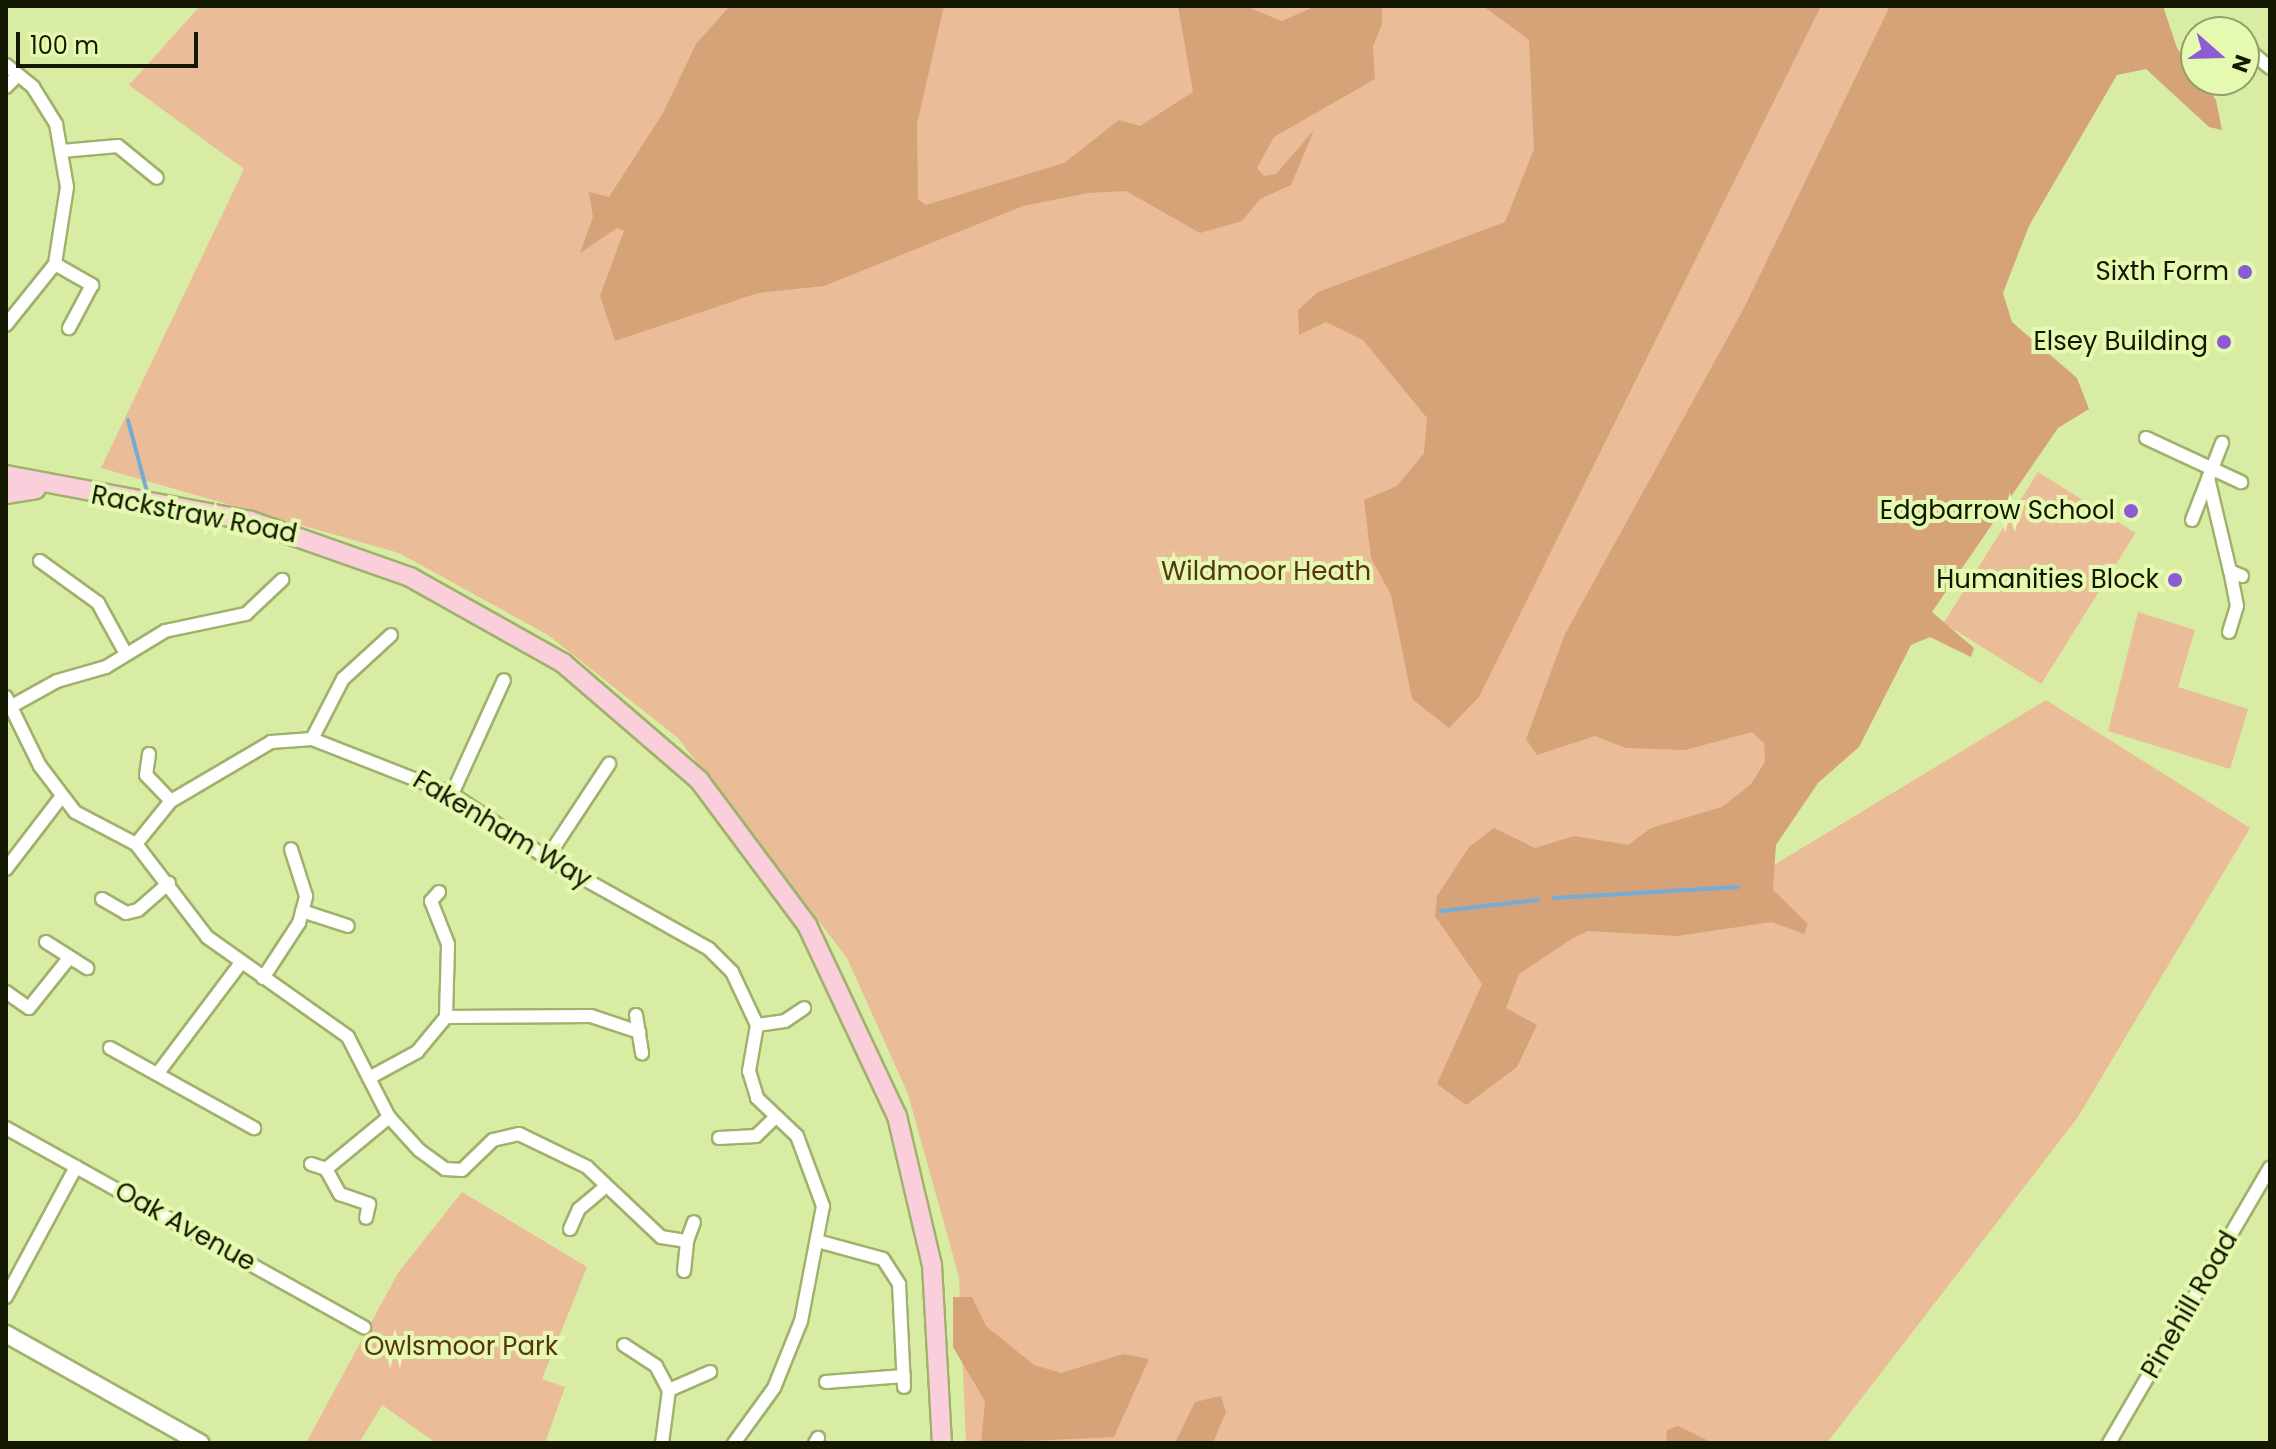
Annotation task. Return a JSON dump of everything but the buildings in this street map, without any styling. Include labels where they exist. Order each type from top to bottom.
[{"type":"main road","name":"Rackstraw Road","points":[[6,475],[42,488],[251,521],[410,577],[563,663],[699,780],[807,925],[897,1116],[932,1265],[942,1443]]},
{"type":"main road","name":"Rackstraw Road","points":[[6,494],[42,488]]},
{"type":"street","points":[[6,65],[18,75],[56,124],[62,151],[67,221],[55,264],[6,325]]},
{"type":"street","points":[[6,87],[18,75]]},
{"type":"street","points":[[62,151],[118,146],[157,178]]},
{"type":"street","points":[[55,264],[92,285],[69,328]]},
{"type":"street","points":[[2146,438],[2210,474],[2241,482]]},
{"type":"street","points":[[2192,520],[2222,443]]},
{"type":"street","points":[[2210,474],[2236,573],[2237,606],[2229,632]]},
{"type":"street","points":[[40,561],[89,594],[126,654]]},
{"type":"street","points":[[282,580],[246,614],[194,620],[126,654],[9,702],[62,796],[92,824],[136,844],[169,883],[207,937],[240,964],[348,1037],[389,1117],[445,1169],[462,1170],[493,1140],[519,1134],[587,1167],[641,1224],[687,1241]]},
{"type":"street","points":[[312,739],[343,679],[391,635]]},
{"type":"street","points":[[452,794],[504,680]]},
{"type":"street","name":"Fakenham Way","points":[[136,844],[171,801],[271,742],[312,739],[452,794],[547,858],[709,949],[732,972],[757,1025]]},
{"type":"street","points":[[149,754],[146,775],[171,801]]},
{"type":"street","points":[[547,858],[609,764]]},
{"type":"street","points":[[6,869],[62,796]]},
{"type":"street","points":[[263,978],[302,911],[304,875],[291,849]]},
{"type":"street","points":[[102,899],[126,913],[138,910],[169,883]]},
{"type":"street","points":[[369,1078],[417,1052],[446,1017],[448,944],[431,901],[439,892]]},
{"type":"street","points":[[302,911],[348,926]]},
{"type":"street","points":[[46,942],[87,968]]},
{"type":"street","points":[[6,992],[29,1008],[70,957]]},
{"type":"street","points":[[158,1073],[240,964]]},
{"type":"street","points":[[734,1443],[774,1388],[821,1242],[815,1171],[797,1136],[757,1098],[749,1071],[757,1025],[785,1021],[804,1008]]},
{"type":"street","points":[[636,1015],[642,1054]]},
{"type":"street","points":[[446,1017],[591,1016],[639,1032]]},
{"type":"street","points":[[110,1048],[254,1128]]},
{"type":"street","points":[[326,1169],[389,1117]]},
{"type":"street","points":[[719,1138],[756,1136],[776,1117]]},
{"type":"street","name":"Oak Avenue","points":[[6,1128],[364,1327]]},
{"type":"street","points":[[311,1164],[326,1169],[340,1194],[369,1204],[366,1218]]},
{"type":"street","points":[[6,1297],[76,1167]]},
{"type":"street","name":"Pinehill Road","points":[[2109,1443],[2270,1168]]},
{"type":"street","points":[[570,1229],[579,1209],[606,1186]]},
{"type":"street","points":[[684,1271],[687,1241],[694,1222]]},
{"type":"street","points":[[821,1242],[883,1259],[899,1284],[904,1381],[826,1382]]},
{"type":"street","points":[[6,1334],[200,1443]]},
{"type":"street","points":[[624,1345],[656,1366],[669,1390],[662,1443]]},
{"type":"street","points":[[669,1390],[710,1372]]},
{"type":"green space","name":"Wildmoor Heath","points":[[200,6],[2142,6],[1995,236],[1741,885],[2046,700],[2250,828],[2078,1117],[1827,1443],[966,1443],[959,1277],[908,1094],[847,958],[678,738],[548,635],[399,553],[101,468],[244,169],[129,85]]},
{"type":"green space","points":[[2038,472],[2136,533],[2041,684],[1944,623]]},
{"type":"green space","points":[[2138,612],[2195,630],[2178,687],[2248,709],[2230,769],[2108,731]]},
{"type":"green space","name":"Owlsmoor Park","points":[[462,1192],[587,1267],[542,1379],[565,1387],[545,1443],[436,1443],[382,1405],[359,1443],[306,1443],[398,1273]]},
{"type":"shaded area","points":[[730,6],[944,6],[917,124],[918,199],[926,205],[1064,163],[1119,120],[1140,126],[1193,92],[1178,6],[1245,6],[1282,21],[1316,6],[1382,6],[1382,24],[1373,47],[1375,79],[1274,137],[1257,168],[1264,176],[1276,174],[1314,130],[1291,185],[1260,199],[1242,221],[1200,233],[1126,191],[1088,193],[1023,206],[824,286],[758,293],[615,341],[600,296],[624,231],[617,228],[580,253],[593,217],[589,192],[609,197],[663,113],[696,44]]},
{"type":"shaded area","points":[[1483,6],[1821,6],[1479,697],[1449,728],[1412,699],[1391,595],[1371,558],[1364,500],[1397,486],[1424,453],[1427,418],[1363,340],[1326,322],[1299,335],[1298,310],[1318,292],[1505,222],[1534,149],[1529,40]]},
{"type":"shaded area","points":[[1890,6],[2163,6],[2180,52],[2180,96],[2213,96],[2222,130],[2209,127],[2146,69],[2117,75],[2029,226],[2003,293],[2012,322],[2077,378],[2089,409],[2058,428],[1932,612],[1974,648],[1971,657],[1930,637],[1911,645],[1859,747],[1818,783],[1776,845],[1773,890],[1808,924],[1804,934],[1772,922],[1677,936],[1588,931],[1573,938],[1519,974],[1506,1008],[1537,1025],[1517,1067],[1466,1105],[1437,1084],[1482,984],[1435,916],[1437,896],[1469,847],[1494,828],[1535,848],[1574,836],[1628,845],[1651,828],[1722,807],[1751,784],[1765,762],[1764,743],[1752,732],[1685,750],[1626,748],[1595,736],[1537,755],[1526,739],[1565,634],[1744,308]]},
{"type":"shaded area","points":[[953,1297],[972,1297],[986,1326],[1034,1365],[1061,1373],[1123,1354],[1149,1359],[1114,1437],[981,1443],[985,1401],[953,1347]]},
{"type":"shaded area","points":[[1221,1396],[1226,1412],[1213,1443],[1175,1443],[1195,1402]]},
{"type":"shaded area","points":[[1678,1426],[1713,1443],[1666,1443],[1667,1430]]},
{"type":"waterway","points":[[128,420],[147,492]]},
{"type":"waterway","points":[[1554,898],[1738,887]]},
{"type":"waterway","points":[[1441,911],[1538,900]]},
{"type":"place","name":"Sixth Form","points":[[2245,272]]},
{"type":"place","name":"Elsey Building","points":[[2224,342]]},
{"type":"place","name":"Edgbarrow School","points":[[2131,511]]},
{"type":"place","name":"Humanities Block","points":[[2175,580]]}]
